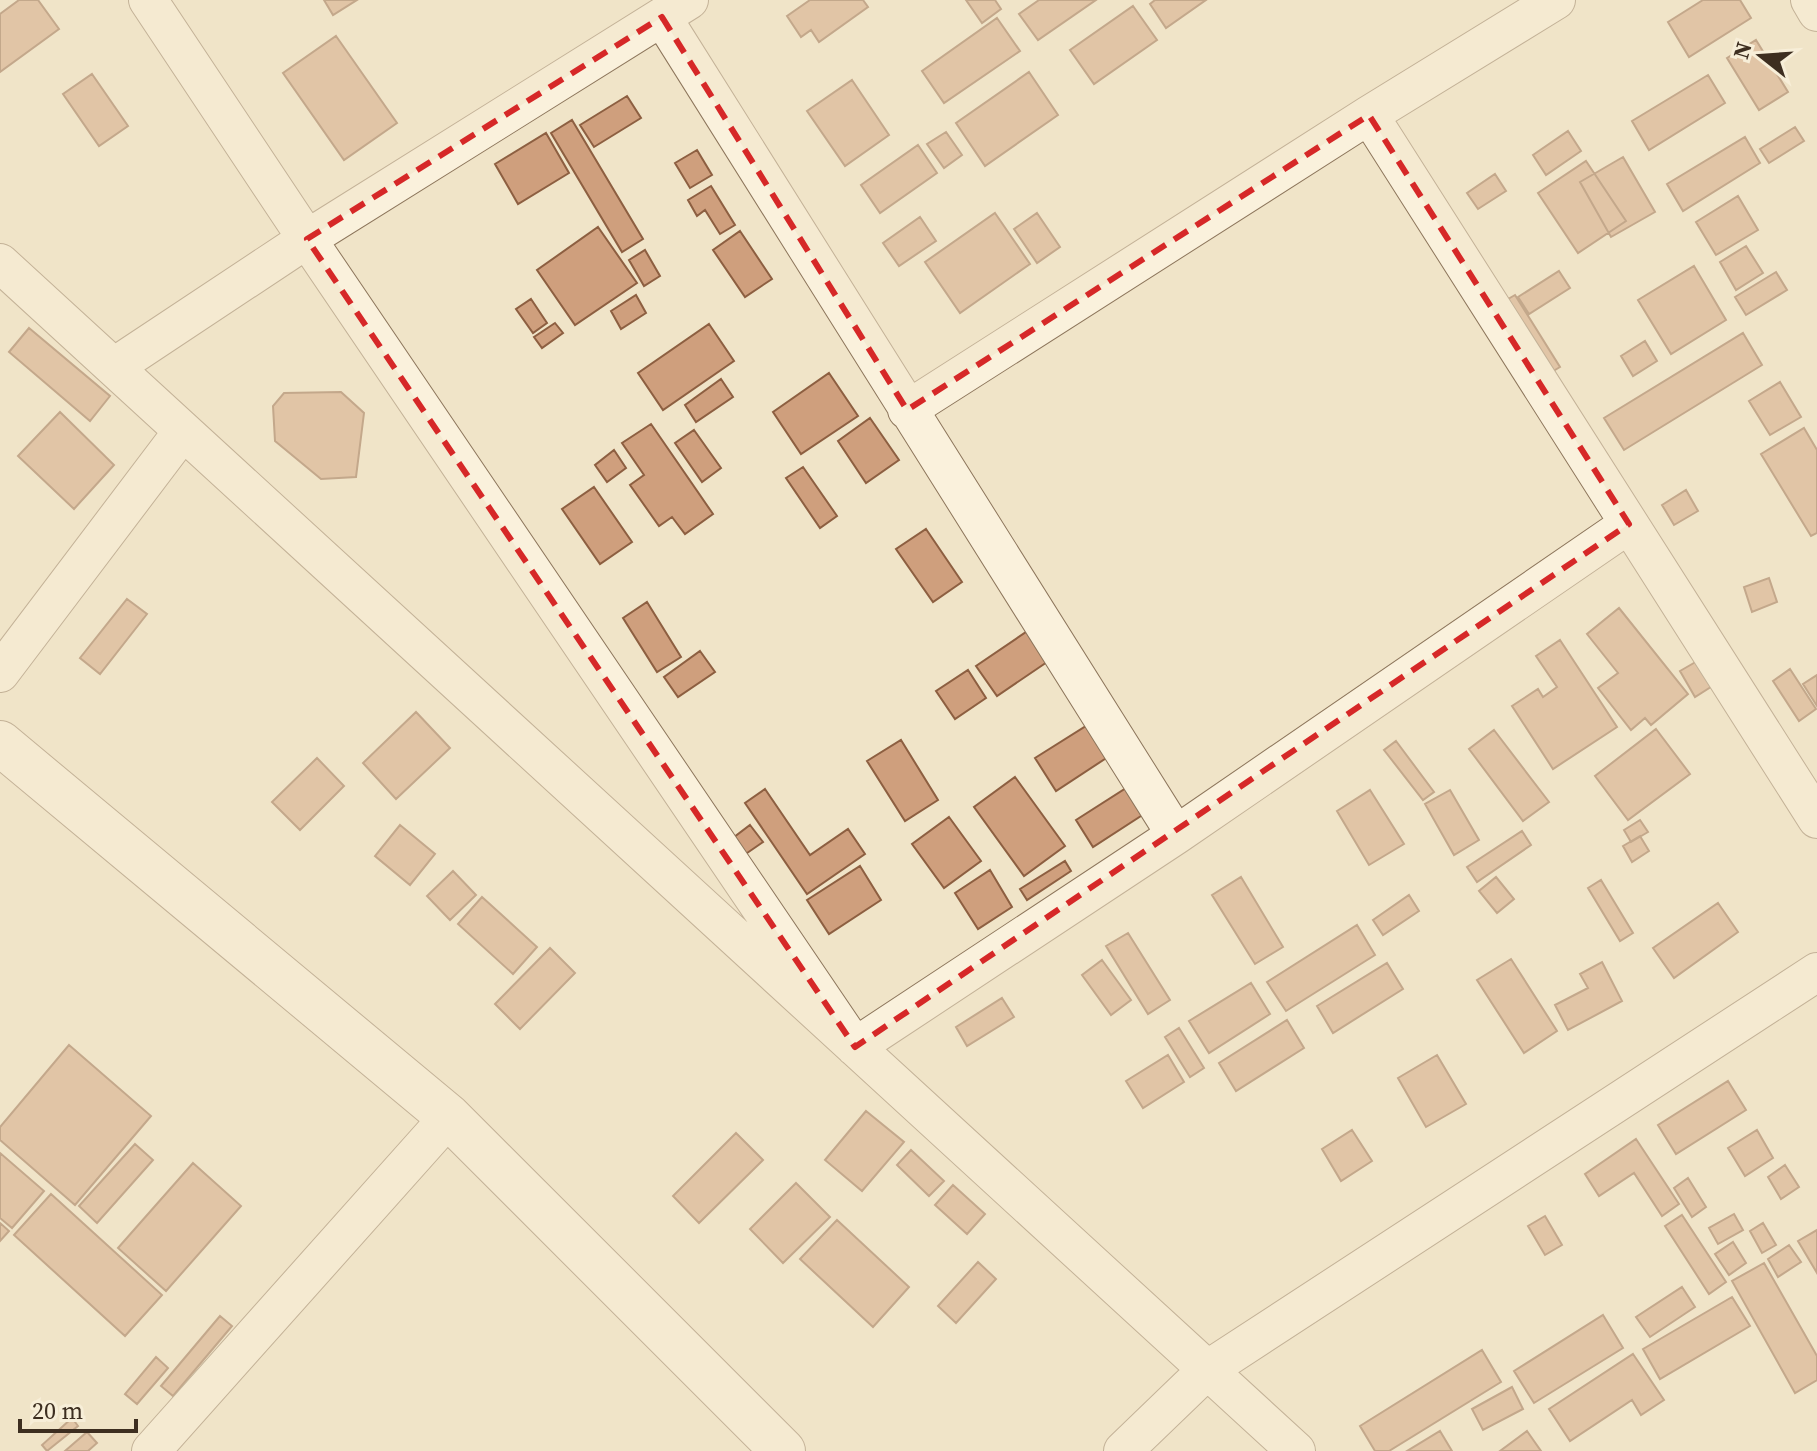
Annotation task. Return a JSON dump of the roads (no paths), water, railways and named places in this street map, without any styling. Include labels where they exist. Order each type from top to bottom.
[{"type":"street","points":[[148,0],[855,1047]]},
{"type":"street","points":[[907,410],[1369,115],[1556,0]]},
{"type":"street","points":[[1810,0],[1817,12]]},
{"type":"street","points":[[114,367],[307,239],[676,8],[907,410],[1176,835]]},
{"type":"street","points":[[1369,115],[1817,819]]},
{"type":"street","points":[[0,263],[1296,1451]]},
{"type":"street","points":[[0,673],[183,431]]},
{"type":"street","points":[[855,1047],[1176,835],[1629,524]]},
{"type":"street","points":[[0,743],[449,1117],[783,1451]]},
{"type":"street","points":[[1123,1451],[1207,1370],[1817,972]]},
{"type":"street","points":[[151,1451],[449,1117]]}]
